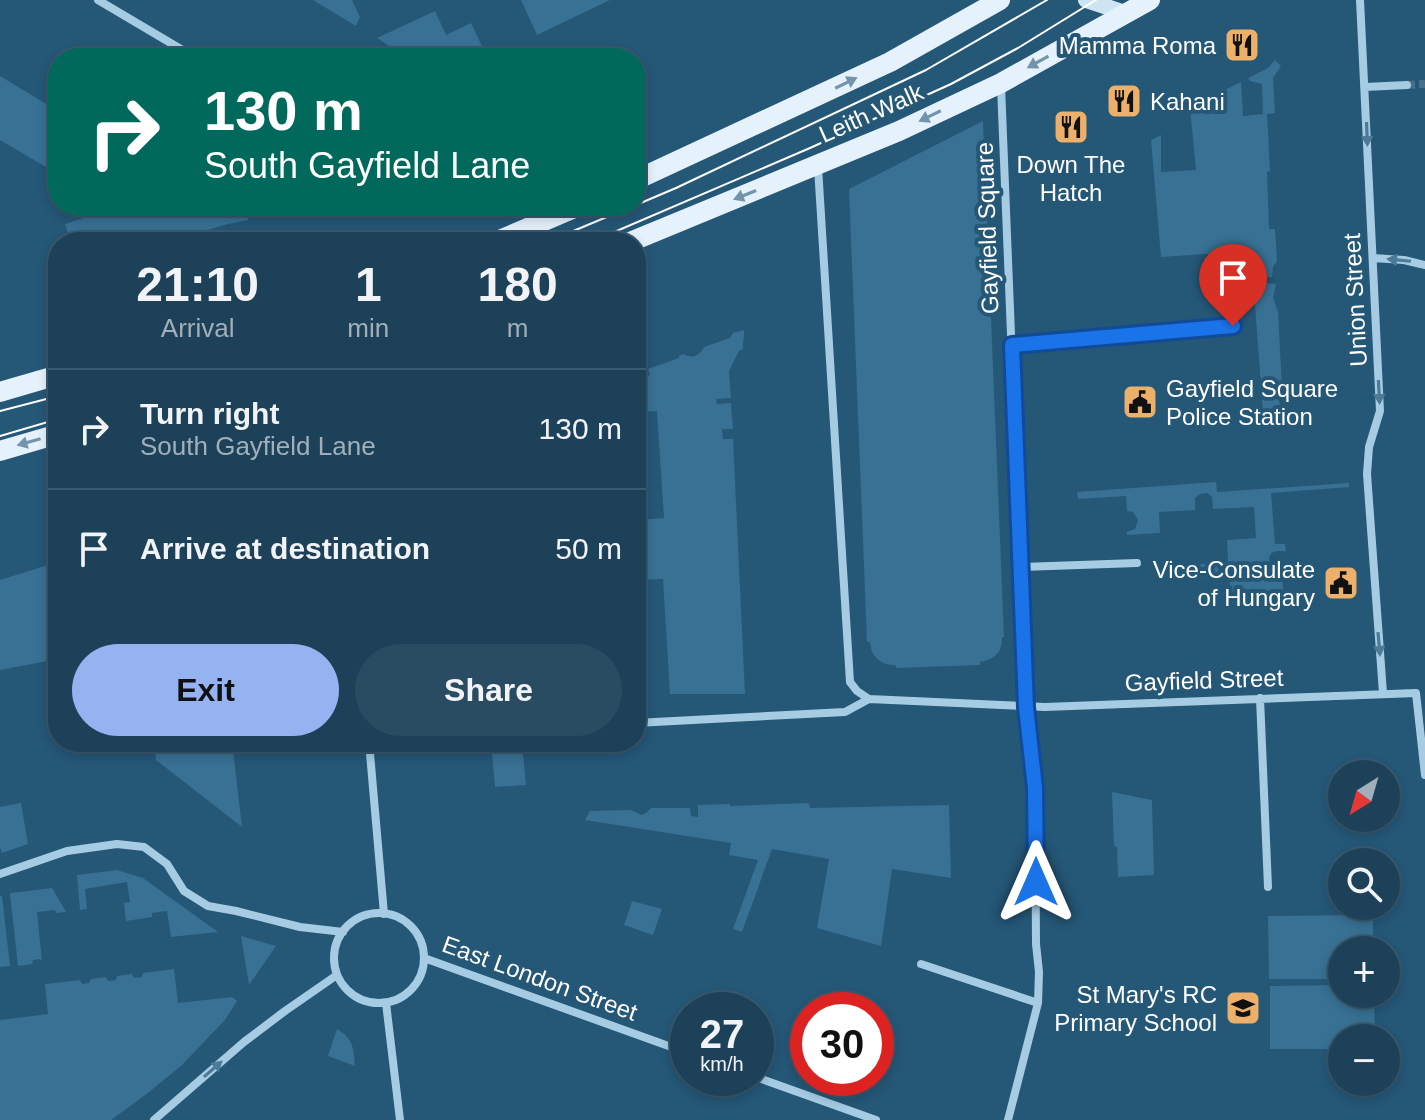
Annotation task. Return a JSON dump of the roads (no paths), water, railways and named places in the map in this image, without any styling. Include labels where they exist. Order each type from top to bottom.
[{"type":"main road","name":"Leith Walk","points":[[646,175],[877,68],[1000,0]]},
{"type":"main road","points":[[1086,0],[1125,13]]},
{"type":"main road","name":"Leith Walk","points":[[646,236],[899,131],[1001,83],[1150,0]]},
{"type":"main road","points":[[518,232],[556,216]]},
{"type":"main road","points":[[0,392],[48,378]]},
{"type":"main road","points":[[0,451],[48,437]]},
{"type":"street","points":[[98,0],[179,48]]},
{"type":"street","name":"Union Street","points":[[1360,0],[1380,411],[1369,447],[1367,474],[1383,693]]},
{"type":"street","name":"Gayfield Square","points":[[1001,83],[1026,707],[1035,788],[1039,972],[1038,1003],[1008,1120]]},
{"type":"street","points":[[1365,87],[1407,85]]},
{"type":"street","points":[[818,166],[850,682],[869,699],[1026,707]]},
{"type":"street","points":[[1373,258],[1425,265]]},
{"type":"street","points":[[1012,345],[1233,326]]},
{"type":"street","points":[[1022,567],[1137,563]]},
{"type":"street","name":"Gayfield Street","points":[[1026,707],[1416,693],[1425,775]]},
{"type":"street","points":[[1260,698],[1268,887]]},
{"type":"street","points":[[646,722],[845,712],[869,699]]},
{"type":"street","points":[[370,752],[384,914]]},
{"type":"street","points":[[0,874],[67,851],[117,844],[144,847],[167,864],[184,891],[208,906],[300,927],[343,932]]},
{"type":"street","points":[[373,914],[402,920],[421,942],[423,968],[415,986],[405,995],[386,1003],[377,1004],[357,997],[343,986],[337,975],[335,949],[343,932],[359,918],[373,914]]},
{"type":"street","name":"East London Street","points":[[424,958],[670,1047]]},
{"type":"street","points":[[921,964],[1038,1003]]},
{"type":"street","points":[[154,1120],[244,1042],[337,975]]},
{"type":"street","points":[[386,1003],[400,1120]]},
{"type":"street","points":[[774,1083],[876,1120]]},
{"type":"tunnel","points":[[1407,85],[1425,84]]},
{"type":"tram line","points":[[646,201],[926,70],[1047,0]]},
{"type":"tram line","points":[[614,232],[951,84],[1018,48],[1096,0]]},
{"type":"tram line","points":[[571,232],[609,216]]},
{"type":"tram line","points":[[0,411],[48,399]]},
{"type":"tram line","points":[[0,436],[48,422]]},
{"type":"place","name":"Mamma Roma","points":[[1242,45]]},
{"type":"place","name":"Kahani","points":[[1124,101]]},
{"type":"place","name":"Down The Hatch","points":[[1071,127]]},
{"type":"place","name":"Gayfield Square Police Station","points":[[1140,402]]},
{"type":"place","name":"Vice-Consulate of Hungary","points":[[1341,583]]},
{"type":"place","name":"St Mary's RC Primary School","points":[[1243,1008]]}]
